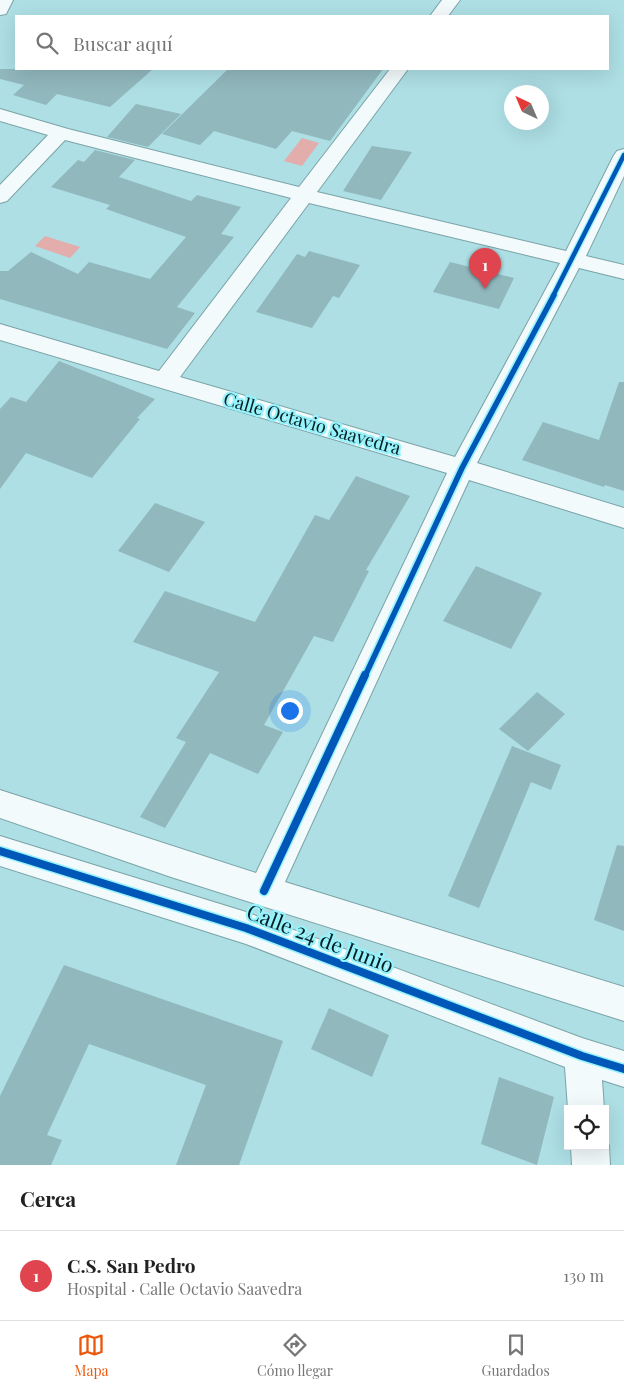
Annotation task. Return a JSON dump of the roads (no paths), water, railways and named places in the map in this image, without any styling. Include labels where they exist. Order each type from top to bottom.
[{"type":"street","points":[[0,10],[4,0]]},
{"type":"street","points":[[440,15],[451,0]]},
{"type":"street","points":[[165,380],[398,70]]},
{"type":"street","points":[[0,115],[61,133],[304,195],[624,272]]},
{"type":"street","points":[[0,197],[61,133]]},
{"type":"street","points":[[264,891],[462,468],[573,259],[624,155]]},
{"type":"street","name":"Calle Octavio Saavedra","points":[[0,332],[462,468],[624,518]]},
{"type":"street","name":"Calle 24 de Junio","points":[[0,804],[264,891],[624,1004]]},
{"type":"street","name":"Calle 24 de Junio","points":[[0,851],[246,928],[582,1056],[624,1069]]},
{"type":"street","points":[[582,1056],[586,1105]]},
{"type":"street","points":[[590,1150],[591,1165]]},
{"type":"place","name":"C.S. San Pedro","points":[[485,289]]}]
